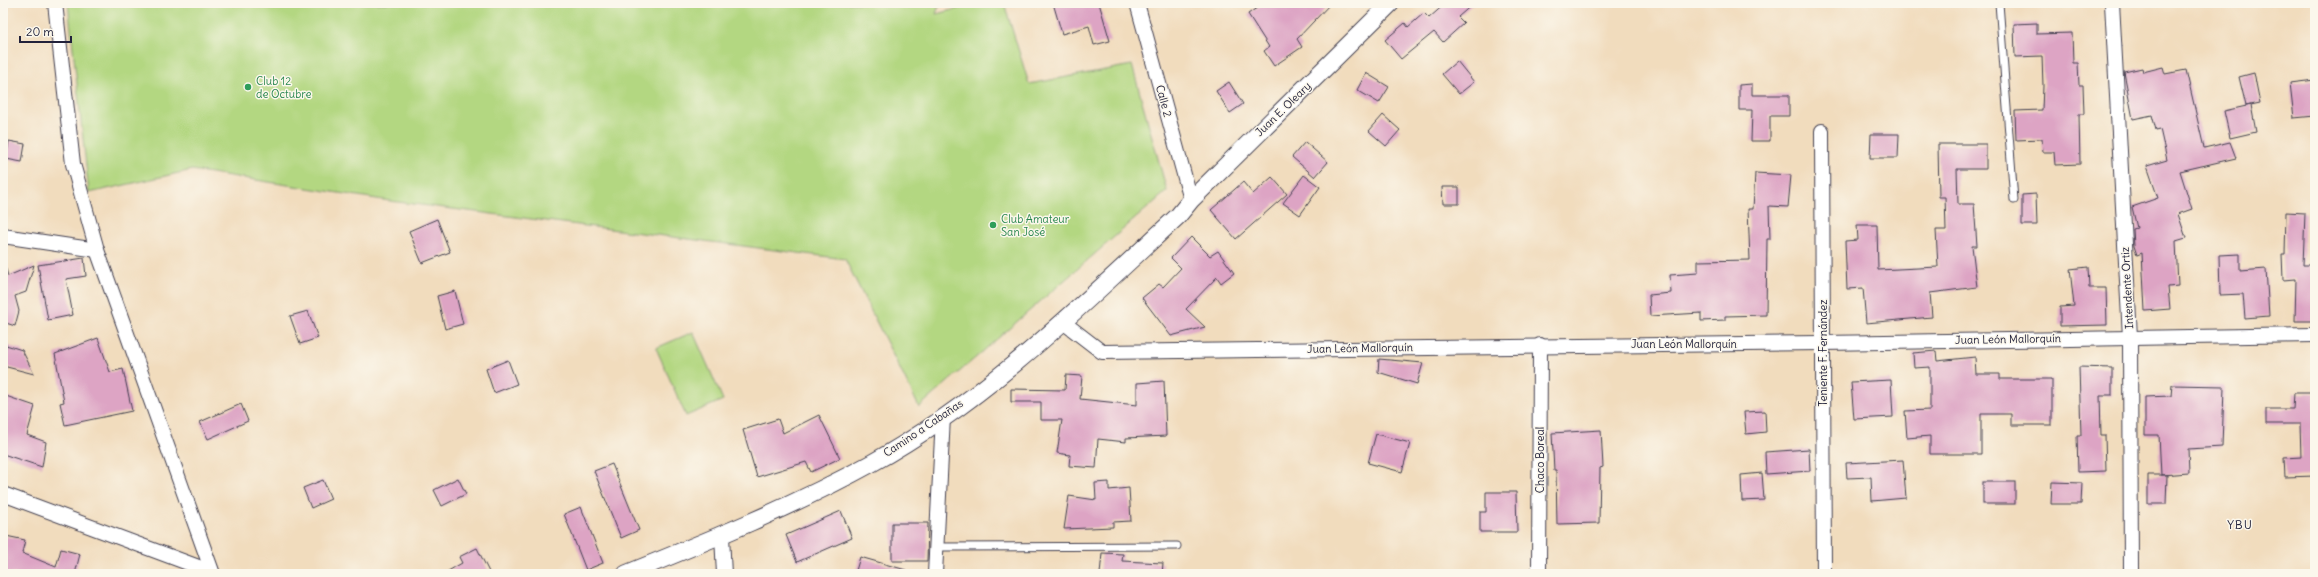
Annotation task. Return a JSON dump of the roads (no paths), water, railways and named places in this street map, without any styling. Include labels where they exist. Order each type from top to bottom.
[{"type":"street","points":[[55,3],[73,164],[97,250],[212,573]]},
{"type":"street","name":"Calle 2","points":[[1137,3],[1191,200]]},
{"type":"street","name":"Juan E. Oleary","points":[[1178,216],[1191,200],[1391,3]]},
{"type":"street","name":"Intendente Ortiz","points":[[2112,3],[2130,337],[2131,574]]},
{"type":"street","name":"Teniente F. Fernández","points":[[1822,131],[1824,574]]},
{"type":"street","name":"Camino a Cabañas","points":[[626,574],[722,536],[873,462],[943,417],[1001,374],[1063,322],[1178,216]]},
{"type":"street","points":[[3,236],[97,250]]},
{"type":"street","name":"Juan León Mallorquín","points":[[1063,322],[1102,352],[2315,335]]},
{"type":"street","name":"Chaco Boreal","points":[[1539,574],[1540,345]]},
{"type":"street","points":[[935,574],[943,417]]},
{"type":"street","points":[[3,494],[212,573]]},
{"type":"street","points":[[722,536],[724,574]]},
{"type":"lane","points":[[1999,3],[2014,200]]},
{"type":"lane","points":[[936,547],[1177,546]]},
{"type":"place","name":"Club 12 de Octubre","points":[[248,87]]},
{"type":"place","name":"Club Amateur San José","points":[[993,225]]},
{"type":"district","name":"YBU","points":[[2240,524]]}]
